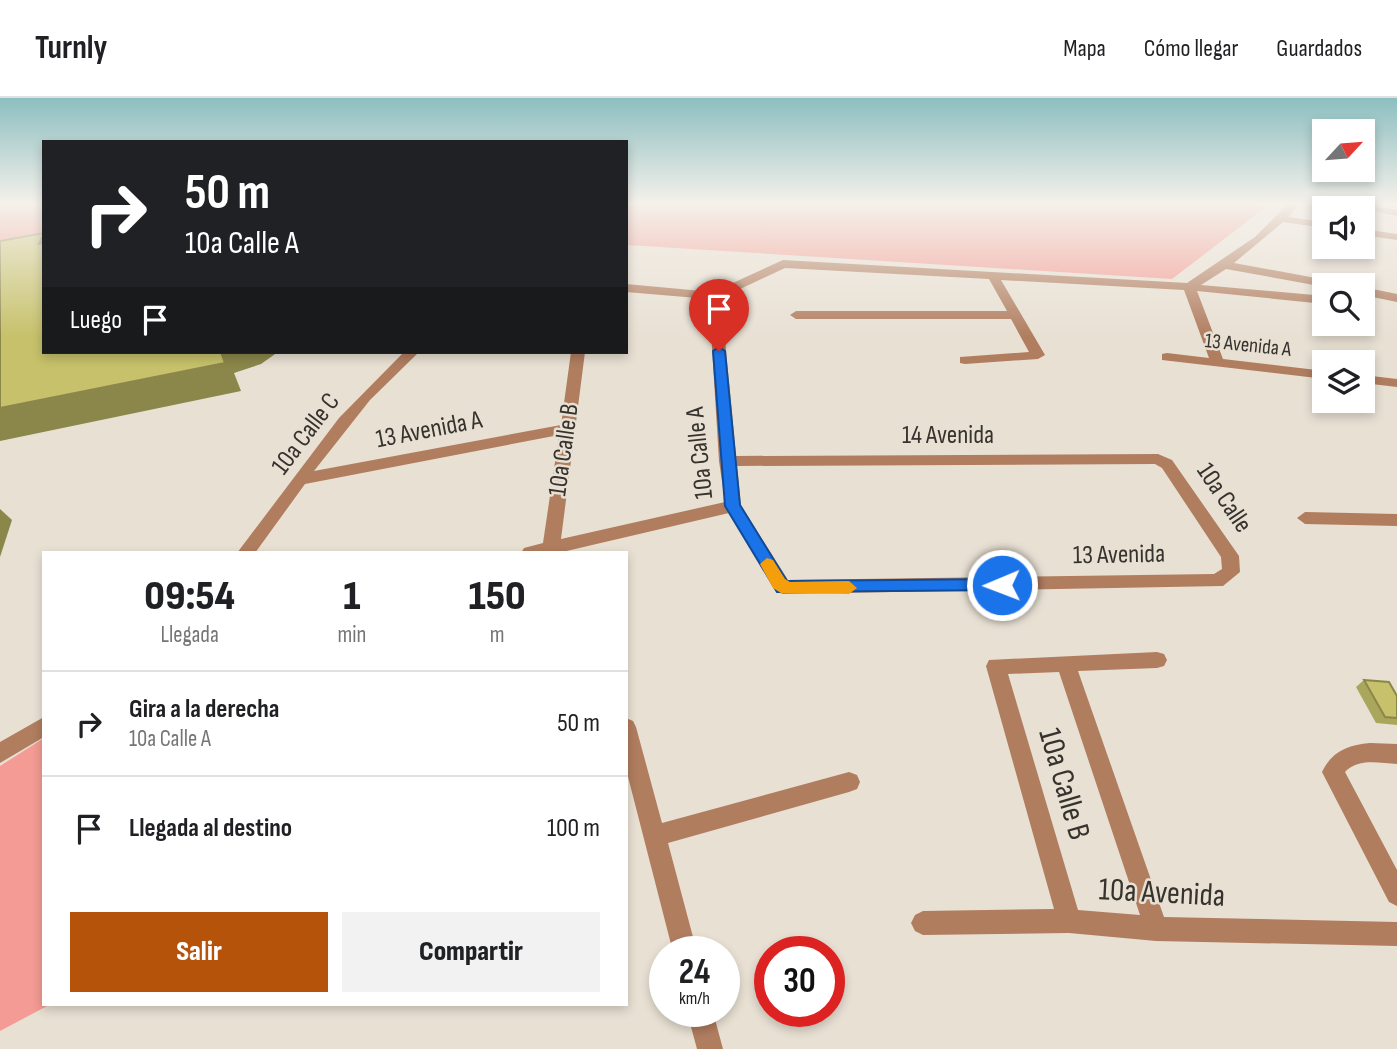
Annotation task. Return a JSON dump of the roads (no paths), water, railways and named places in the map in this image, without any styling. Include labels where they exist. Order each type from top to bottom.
[{"type":"street","points":[[1189,287],[1225,265],[1246,248]]},
{"type":"street","points":[[628,288],[715,296],[783,264],[1189,287],[1312,299]]},
{"type":"street","points":[[1225,265],[1312,281]]},
{"type":"street","points":[[965,360],[1038,355],[993,276]]},
{"type":"street","points":[[1189,287],[1218,363]]},
{"type":"street","points":[[1375,293],[1397,298]]},
{"type":"street","name":"10a Calle A","points":[[715,296],[727,461],[733,506],[779,584],[787,589]]},
{"type":"street","points":[[1375,305],[1397,306]]},
{"type":"street","points":[[796,315],[1016,315]]},
{"type":"street","name":"10a Calle C","points":[[248,551],[357,406],[410,354]]},
{"type":"street","name":"10a Calle B","points":[[551,548],[578,354]]},
{"type":"street","name":"13 Avenida A","points":[[1167,357],[1312,374]]},
{"type":"street","points":[[1375,380],[1397,383]]},
{"type":"street","name":"13 Avenida A","points":[[302,479],[566,429]]},
{"type":"street","name":"14 Avenida","points":[[727,461],[1152,457],[1167,464]]},
{"type":"street","name":"10a Calle","points":[[1167,464],[1230,556],[1232,564]]},
{"type":"street","points":[[538,551],[733,506]]},
{"type":"street","points":[[1305,518],[1397,520]]},
{"type":"street","name":"13 Avenida","points":[[787,589],[1217,581],[1231,572],[1232,564]]},
{"type":"street","points":[[1156,929],[1066,664],[1157,660]]},
{"type":"street","name":"10a Calle B","points":[[1066,664],[998,665],[996,668],[1069,922]]},
{"type":"street","points":[[0,753],[42,727]]},
{"type":"street","points":[[628,735],[681,936]]},
{"type":"street","points":[[1397,754],[1356,754],[1345,757],[1333,772],[1397,894]]},
{"type":"street","points":[[655,836],[849,782]]},
{"type":"street","name":"10a Avenida","points":[[923,923],[1069,922],[1156,929],[1397,934]]},
{"type":"street","points":[[704,1027],[710,1049]]}]
